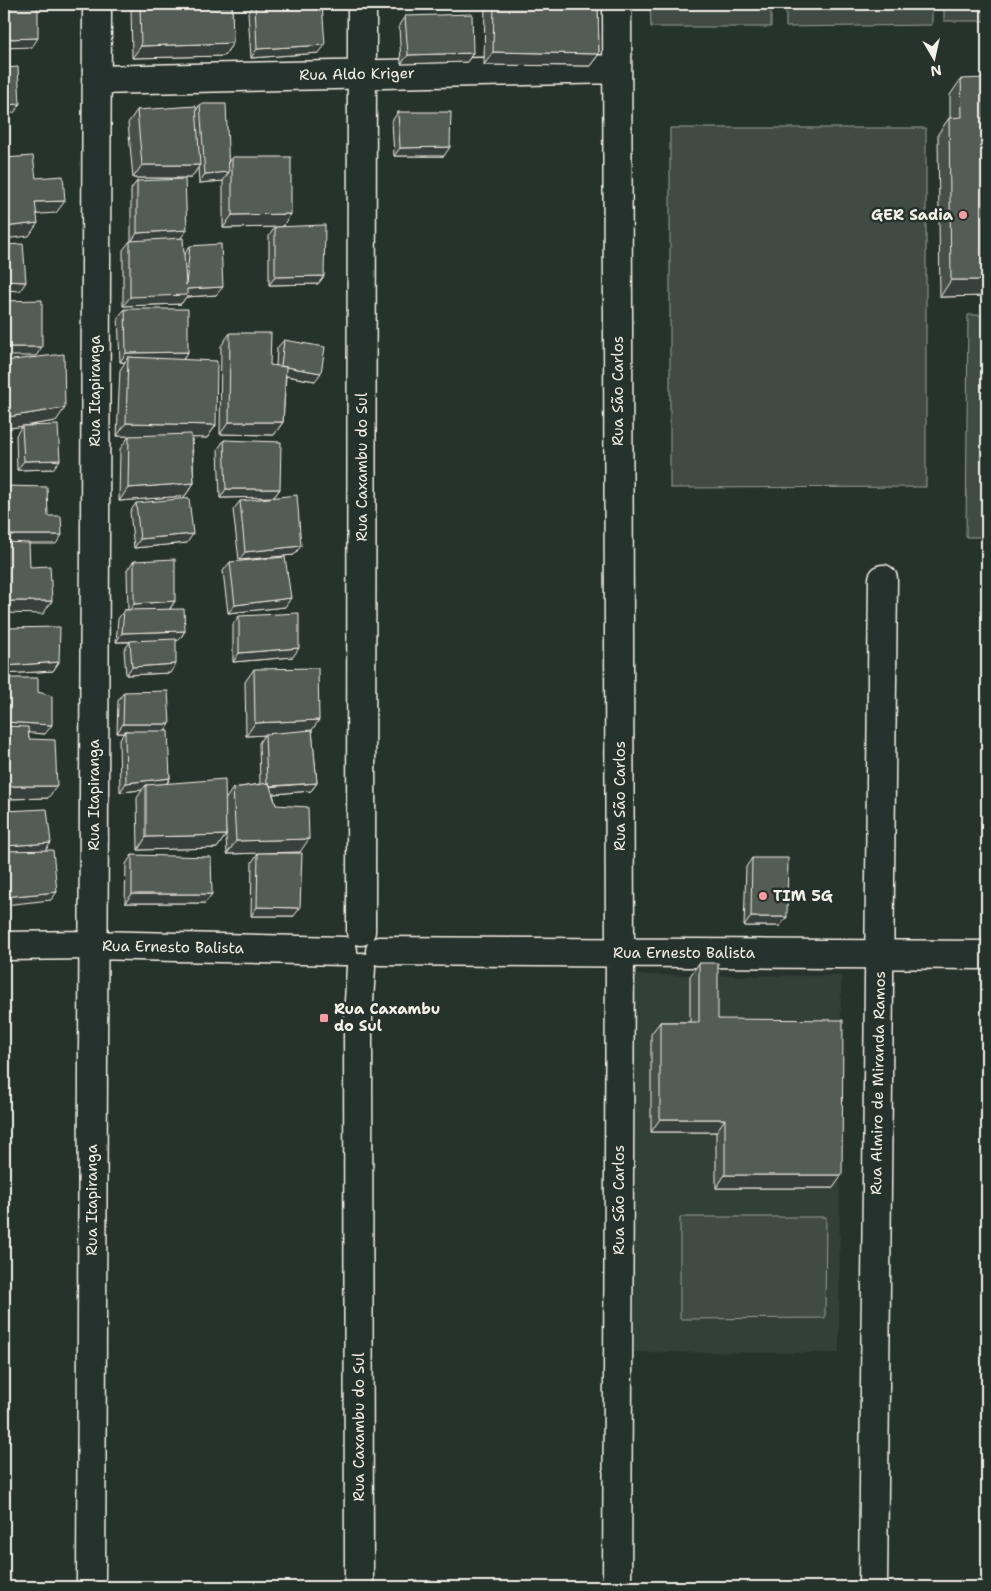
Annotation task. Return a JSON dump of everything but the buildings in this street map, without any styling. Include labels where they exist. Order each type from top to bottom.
[{"type":"street","name":"Rua Itapiranga","points":[[91,1587],[97,4]]},
{"type":"street","name":"Rua Caxambu do Sul","points":[[359,1587],[358,1019],[361,957],[343,945],[350,935],[361,930],[362,4]]},
{"type":"street","name":"Rua São Carlos","points":[[617,4],[620,952],[617,1587]]},
{"type":"street","name":"Rua Aldo Kriger","points":[[96,80],[617,69]]},
{"type":"street","name":"Rua Almiro de Miranda Ramos","points":[[873,1587],[883,579]]},
{"type":"street","name":"Rua Ernesto Balista","points":[[4,946],[93,945],[361,957],[620,952],[987,954]]},
{"type":"shaded area","points":[[650,4],[771,4],[771,27],[651,27]]},
{"type":"shaded area","points":[[786,4],[932,4],[932,25],[786,27]]},
{"type":"shaded area","points":[[944,4],[987,4],[987,21],[944,21]]},
{"type":"shaded area","points":[[670,128],[926,128],[926,487],[670,488]]},
{"type":"shaded area","points":[[968,315],[987,315],[987,537],[966,537]]},
{"type":"shaded area","points":[[634,975],[841,976],[839,1353],[632,1352]]},
{"type":"shaded area","points":[[680,1217],[826,1217],[825,1318],[680,1319]]},
{"type":"place","name":"GER Sadia","points":[[963,215]]},
{"type":"place","name":"TIM 5G","points":[[763,896]]},
{"type":"place","name":"Rua Caxambu do Sul","points":[[324,1018]]}]
